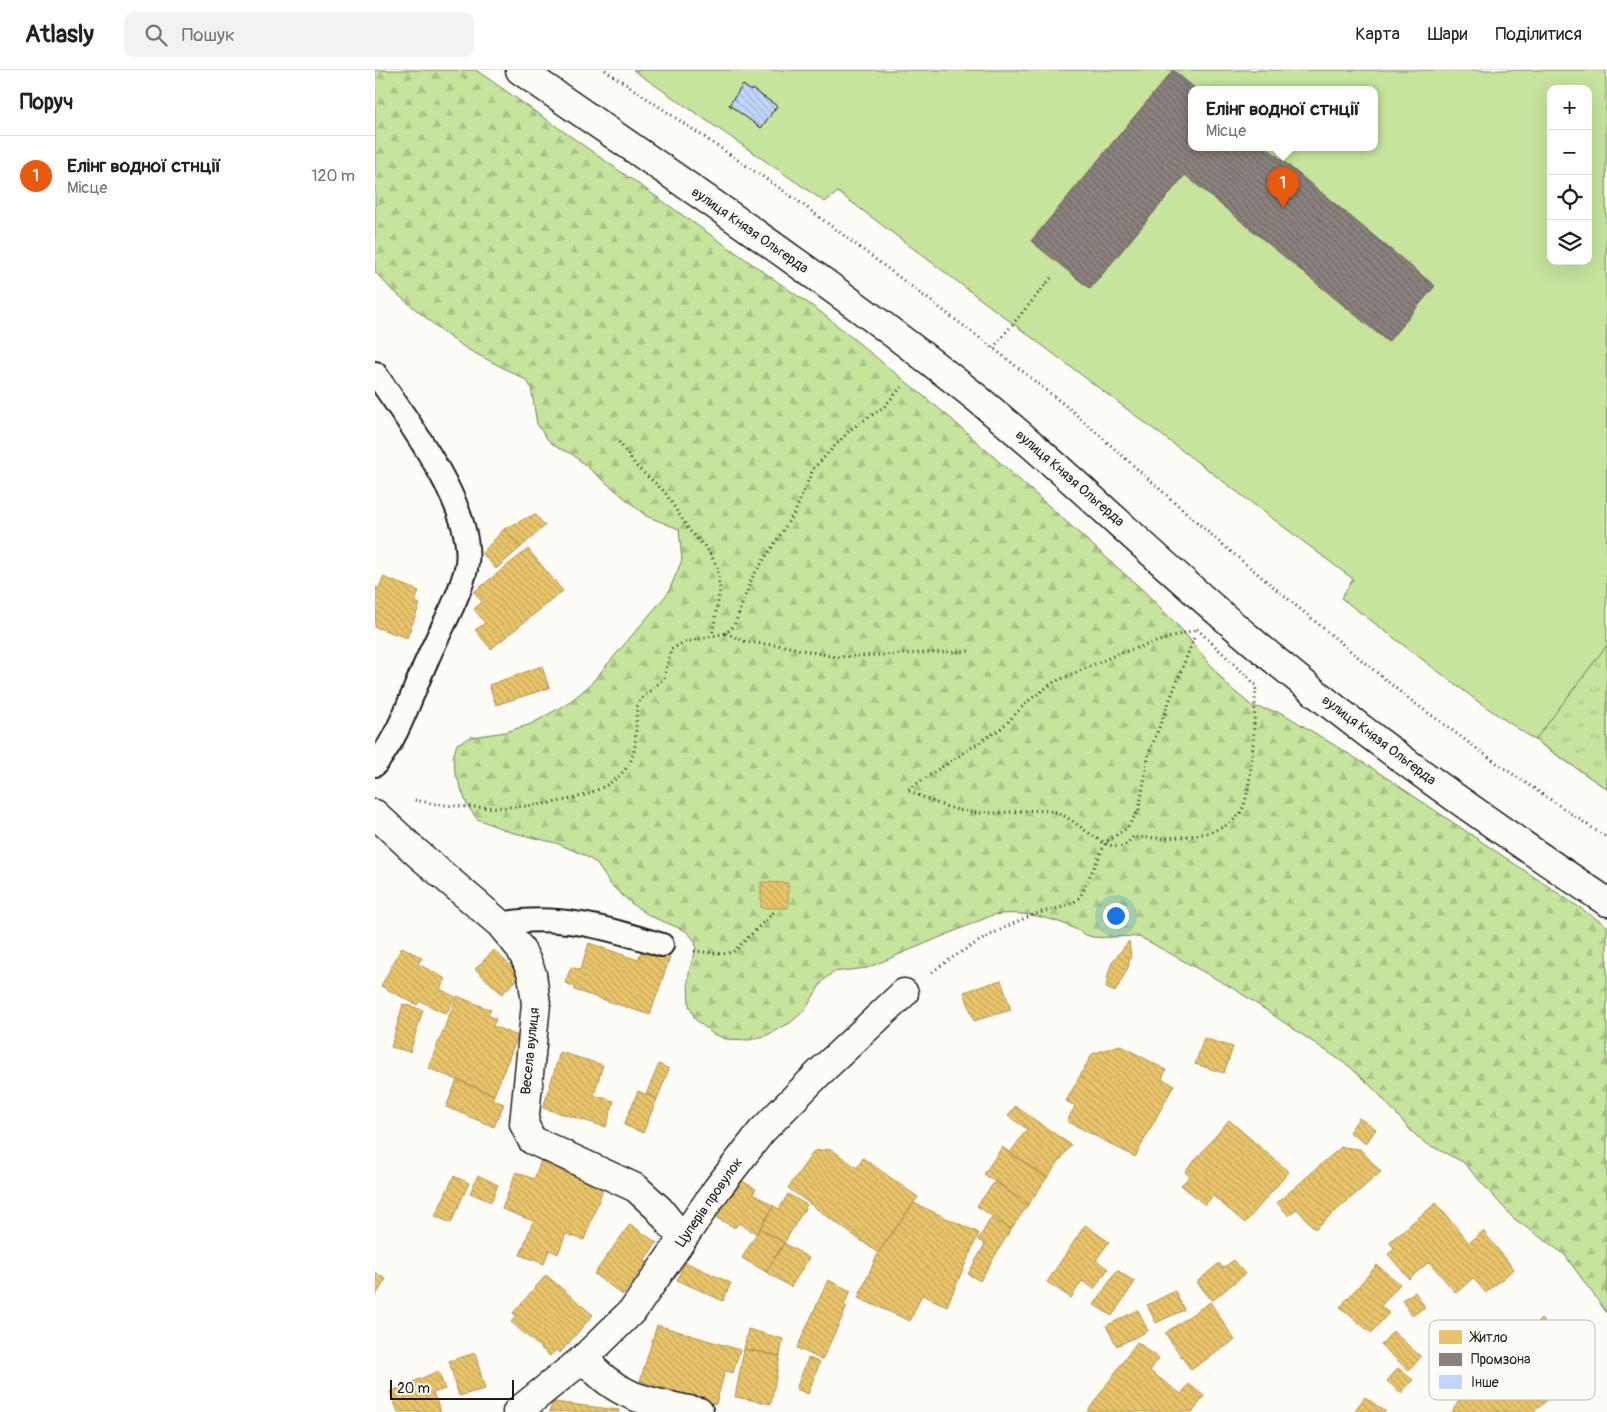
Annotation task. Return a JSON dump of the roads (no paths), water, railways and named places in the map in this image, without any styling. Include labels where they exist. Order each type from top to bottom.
[{"type":"street","name":"вулиця Князя Ольгерда","points":[[520,70],[797,262],[926,359],[1079,485],[1209,603],[1294,676],[1350,720],[1607,902]]},
{"type":"street","name":"Весела вулиця","points":[[375,814],[393,832],[500,924],[520,948],[532,974],[534,987],[535,1028],[527,1082],[524,1124],[532,1140],[578,1159],[636,1188],[659,1209],[682,1238]]},
{"type":"street","name":"Цуперів провулок","points":[[517,1412],[585,1358],[634,1309],[682,1238],[761,1132],[819,1073],[904,993]]},
{"type":"street","points":[[585,1358],[609,1384],[630,1395],[699,1412]]},
{"type":"lane","points":[[375,373],[412,428],[447,486],[461,516],[468,546],[466,568],[457,595],[392,739],[375,765]]},
{"type":"lane","points":[[500,924],[527,920],[577,922],[614,929],[662,945]]},
{"type":"place","name":"Елінг водної стнції","points":[[1283,208]]}]
